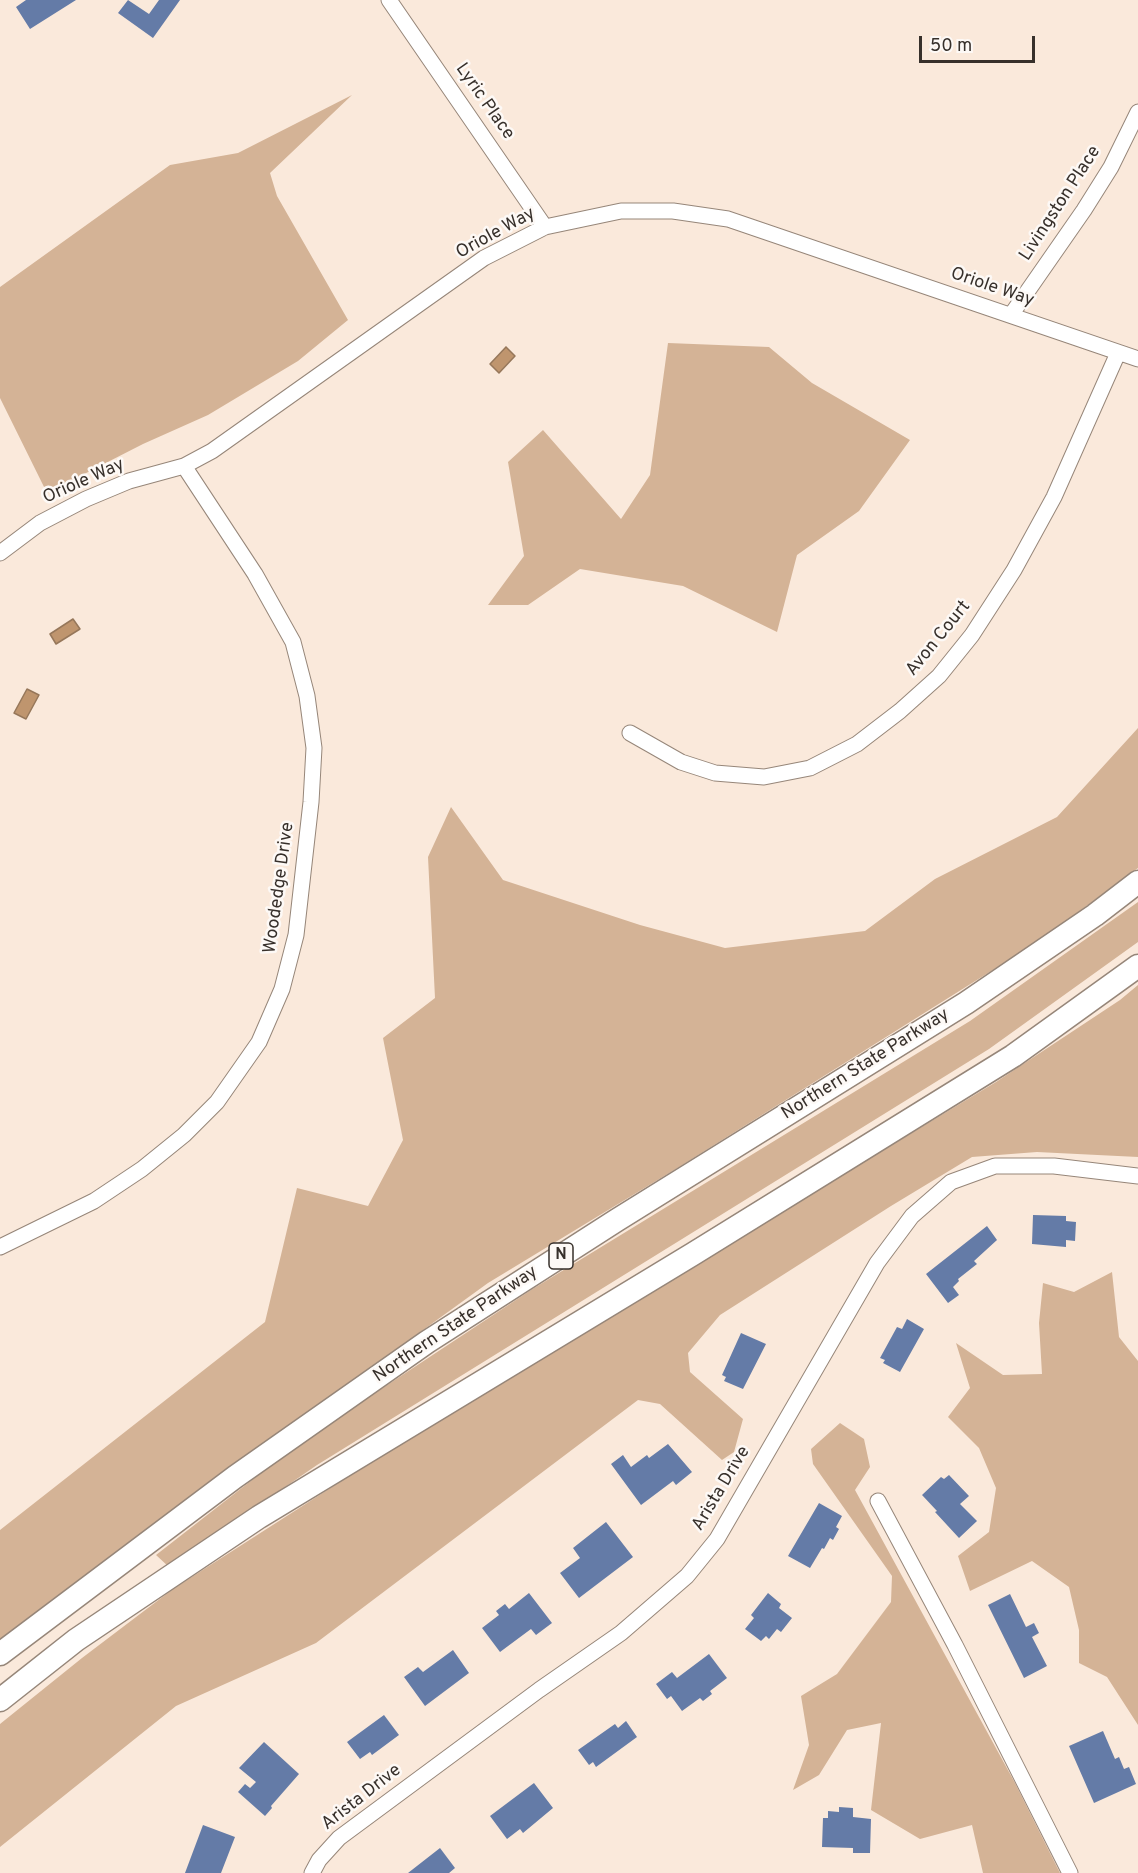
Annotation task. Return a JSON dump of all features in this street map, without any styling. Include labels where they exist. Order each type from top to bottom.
[{"type":"highway","name":"Northern State Parkway","points":[[0,1654],[235,1477],[427,1342],[617,1220],[966,1003],[1095,915],[1138,882]]},
{"type":"highway","points":[[0,1700],[76,1640],[259,1517],[693,1254],[1013,1056],[1138,966]]},
{"type":"street","name":"Lyric Place","points":[[389,0],[545,227]]},
{"type":"street","name":"Livingston Place","points":[[1011,315],[1111,167],[1138,112]]},
{"type":"street","name":"Oriole Way","points":[[0,553],[40,523],[86,499],[129,481],[184,466],[212,451],[484,258],[545,227],[621,211],[673,211],[728,219],[1138,359]]},
{"type":"street","name":"Avon Court","points":[[630,733],[681,762],[715,773],[764,777],[810,768],[857,744],[900,711],[939,676],[972,635],[1014,570],[1054,497],[1118,353]]},
{"type":"street","name":"Woodedge Drive","points":[[0,1247],[94,1201],[132,1176],[183,1135],[218,1102],[259,1042],[282,989],[296,935],[314,748],[307,696],[293,642],[255,574],[184,466]]},
{"type":"street","name":"Arista Drive","points":[[312,1873],[319,1860],[339,1838],[538,1690],[621,1633],[687,1576],[717,1539],[876,1263],[912,1216],[951,1182],[995,1166],[1054,1166],[1138,1176]]},
{"type":"street","points":[[878,1501],[955,1646],[1070,1873]]},
{"type":"shaded area","points":[[352,95],[270,173],[277,196],[348,320],[298,361],[208,415],[143,444],[47,493],[0,398],[0,287],[170,165],[238,153]]},
{"type":"shaded area","points":[[668,343],[769,347],[812,383],[910,440],[859,511],[797,555],[777,632],[683,586],[580,569],[528,605],[488,605],[524,556],[508,462],[543,430],[621,519],[650,475]]},
{"type":"shaded area","points":[[506,347],[515,356],[499,373],[490,364]]},
{"type":"shaded area","points":[[73,619],[80,629],[56,644],[50,634]]},
{"type":"shaded area","points":[[27,689],[39,695],[26,719],[14,713]]},
{"type":"shaded area","points":[[1138,728],[1138,868],[1039,941],[679,1167],[488,1283],[162,1519],[0,1644],[0,1530],[265,1322],[297,1188],[368,1206],[403,1140],[383,1038],[435,998],[428,857],[451,807],[503,880],[640,925],[725,948],[865,931],[935,879],[1057,817]]},
{"type":"shaded area","points":[[1138,902],[1138,942],[989,1049],[317,1465],[169,1567],[156,1555],[298,1444],[531,1290],[970,1021]]},
{"type":"shaded area","points":[[1138,985],[1138,1157],[1037,1152],[972,1157],[891,1206],[720,1315],[688,1353],[690,1372],[743,1419],[734,1452],[722,1460],[660,1404],[638,1400],[316,1643],[176,1706],[0,1847],[0,1724],[173,1589],[424,1428],[996,1082],[1120,1000]]},
{"type":"shaded area","points":[[1112,1272],[1119,1337],[1138,1361],[1138,1725],[1107,1677],[1079,1663],[1079,1630],[1069,1587],[1032,1561],[970,1591],[958,1556],[989,1532],[996,1488],[979,1448],[948,1417],[970,1388],[956,1343],[1003,1375],[1042,1374],[1039,1323],[1043,1283],[1074,1292]]},
{"type":"shaded area","points":[[840,1423],[864,1439],[870,1467],[855,1490],[1015,1783],[1060,1873],[983,1873],[972,1825],[920,1839],[871,1810],[881,1723],[847,1730],[819,1775],[793,1790],[809,1745],[801,1696],[837,1674],[891,1602],[892,1576],[813,1464],[811,1449]]},
{"type":"building","points":[[26,0],[76,0],[30,29],[16,7]]},
{"type":"building","points":[[128,0],[149,14],[159,0],[180,0],[153,38],[118,13]]},
{"type":"building","points":[[1033,1215],[1066,1216],[1066,1221],[1076,1222],[1075,1241],[1066,1240],[1066,1247],[1032,1244]]},
{"type":"building","points":[[987,1226],[997,1240],[974,1261],[977,1264],[958,1279],[959,1281],[953,1287],[959,1295],[948,1303],[926,1274]]},
{"type":"building","points":[[907,1319],[924,1329],[900,1372],[883,1363],[885,1360],[880,1358],[897,1327],[902,1329]]},
{"type":"building","points":[[741,1333],[766,1344],[743,1389],[724,1381],[726,1377],[722,1375]]},
{"type":"building","points":[[668,1444],[692,1472],[676,1485],[673,1481],[641,1505],[611,1464],[623,1455],[631,1467],[647,1455],[649,1458]]},
{"type":"building","points":[[949,1475],[969,1496],[960,1504],[977,1521],[959,1538],[922,1495],[941,1477],[944,1479]]},
{"type":"building","points":[[819,1503],[842,1516],[833,1540],[830,1538],[810,1568],[788,1556]]},
{"type":"building","points":[[606,1522],[633,1557],[579,1598],[560,1573],[580,1558],[573,1548]]},
{"type":"building","points":[[529,1593],[552,1623],[536,1635],[531,1629],[500,1652],[482,1628],[499,1615],[496,1611],[505,1604],[509,1609]]},
{"type":"building","points":[[768,1593],[781,1604],[779,1608],[792,1618],[781,1632],[777,1629],[769,1639],[766,1636],[761,1641],[745,1629],[754,1618],[751,1615]]},
{"type":"building","points":[[1010,1594],[1026,1627],[1034,1623],[1039,1633],[1032,1637],[1047,1666],[1024,1678],[988,1605]]},
{"type":"building","points":[[453,1650],[469,1673],[425,1706],[404,1677],[418,1667],[423,1672]]},
{"type":"building","points":[[709,1654],[727,1678],[710,1691],[712,1694],[703,1701],[700,1698],[682,1711],[671,1696],[667,1699],[656,1684],[672,1672],[677,1678]]},
{"type":"building","points":[[384,1715],[399,1735],[372,1755],[370,1752],[360,1759],[347,1742]]},
{"type":"building","points":[[626,1721],[637,1737],[596,1767],[593,1762],[589,1765],[578,1750],[615,1724],[618,1728]]},
{"type":"building","points":[[1103,1731],[1115,1759],[1119,1757],[1124,1769],[1129,1767],[1136,1784],[1094,1803],[1069,1746]]},
{"type":"building","points":[[264,1742],[299,1774],[265,1816],[238,1792],[245,1784],[250,1788],[256,1782],[239,1768]]},
{"type":"building","points":[[534,1783],[553,1808],[523,1833],[520,1829],[507,1839],[490,1816]]},
{"type":"building","points":[[839,1807],[853,1808],[853,1817],[871,1819],[870,1853],[853,1853],[853,1848],[822,1847],[823,1818],[828,1818],[828,1811],[839,1812]]},
{"type":"building","points":[[203,1825],[235,1837],[221,1873],[185,1873]]},
{"type":"building","points":[[440,1848],[455,1868],[449,1873],[408,1873]]}]
